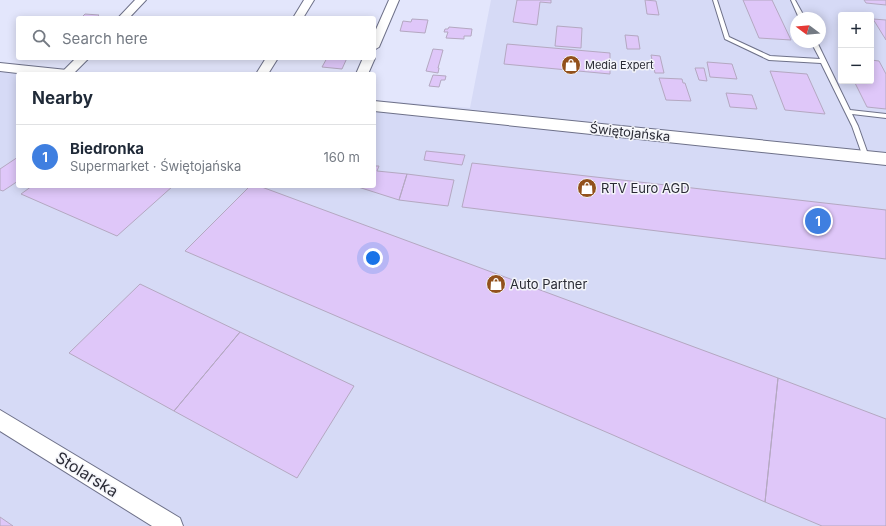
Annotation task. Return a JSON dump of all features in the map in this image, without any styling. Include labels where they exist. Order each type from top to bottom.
[{"type":"street","points":[[125,16],[141,0]]},
{"type":"street","points":[[299,16],[309,0]]},
{"type":"street","points":[[376,42],[394,0]]},
{"type":"street","points":[[69,72],[81,60]]},
{"type":"street","points":[[263,72],[271,60]]},
{"type":"street","points":[[363,72],[368,60]]},
{"type":"street","points":[[0,67],[48,72]]},
{"type":"street","name":"Świętojańska","points":[[376,106],[886,159]]},
{"type":"street","name":"Stolarska","points":[[1,421],[172,526]]},
{"type":"lane","points":[[715,0],[727,38],[769,58],[823,61]]},
{"type":"lane","points":[[793,0],[799,12]]},
{"type":"lane","points":[[817,48],[855,126],[866,157]]},
{"type":"lane","points":[[848,112],[886,116]]},
{"type":"shaded area","points":[[491,0],[886,0],[886,526],[0,526],[0,67],[56,72],[16,72],[16,188],[376,188],[376,100],[470,108]]},
{"type":"building","points":[[517,0],[551,0],[551,3],[540,2],[537,25],[513,22]]},
{"type":"building","points":[[645,0],[656,1],[659,15],[647,14]]},
{"type":"building","points":[[743,0],[772,0],[790,40],[759,38]]},
{"type":"building","points":[[864,0],[886,0],[886,5],[866,3]]},
{"type":"building","points":[[85,14],[99,15],[98,16],[83,16]]},
{"type":"building","points":[[412,19],[428,20],[425,33],[400,31],[403,21],[411,22]]},
{"type":"building","points":[[874,19],[886,20],[886,40],[874,21]]},
{"type":"building","points":[[557,26],[582,28],[581,48],[555,46]]},
{"type":"building","points":[[449,27],[472,29],[471,36],[464,36],[464,39],[446,38],[448,32],[444,32],[445,29],[448,29]]},
{"type":"building","points":[[625,35],[638,36],[640,49],[627,49]]},
{"type":"building","points":[[507,44],[610,53],[610,74],[504,64]]},
{"type":"building","points":[[433,49],[443,50],[438,73],[426,71]]},
{"type":"building","points":[[651,55],[660,56],[664,73],[655,73]]},
{"type":"building","points":[[326,60],[346,60],[342,69],[322,67]]},
{"type":"building","points":[[874,60],[879,61],[886,74],[886,109],[867,107],[856,84],[874,84]]},
{"type":"building","points":[[707,62],[732,64],[737,79],[710,77]]},
{"type":"building","points":[[695,68],[704,68],[707,81],[699,80]]},
{"type":"building","points":[[770,71],[807,74],[825,114],[785,110]]},
{"type":"building","points":[[433,75],[446,76],[445,80],[441,80],[439,87],[429,86]]},
{"type":"building","points":[[659,78],[682,79],[683,83],[685,83],[691,101],[666,100]]},
{"type":"building","points":[[726,93],[752,95],[757,109],[730,107]]},
{"type":"building","points":[[426,151],[465,155],[462,165],[424,160]]},
{"type":"building","points":[[16,158],[16,182],[3,191],[0,190],[0,169]]},
{"type":"building","points":[[472,163],[886,210],[886,259],[462,207]]},
{"type":"building","points":[[376,166],[379,166],[377,171],[407,174],[399,200],[361,188],[376,188]]},
{"type":"building","points":[[407,174],[454,180],[448,206],[399,200]]},
{"type":"building","points":[[29,188],[171,188],[117,236],[21,194]]},
{"type":"building","points":[[248,188],[264,188],[778,378],[765,502],[613,435],[185,251]]},
{"type":"building","points":[[140,284],[240,332],[174,411],[69,353]]},
{"type":"building","points":[[240,332],[354,386],[297,478],[174,411]]},
{"type":"building","points":[[778,378],[886,419],[886,526],[822,526],[765,502]]},
{"type":"building","points":[[0,517],[13,526],[0,526]]},
{"type":"place","name":"Media Expert","points":[[571,65]]},
{"type":"place","name":"RTV Euro AGD","points":[[587,188]]},
{"type":"place","name":"Biedronka","points":[[818,221]]},
{"type":"place","name":"Auto Partner","points":[[496,284]]}]
